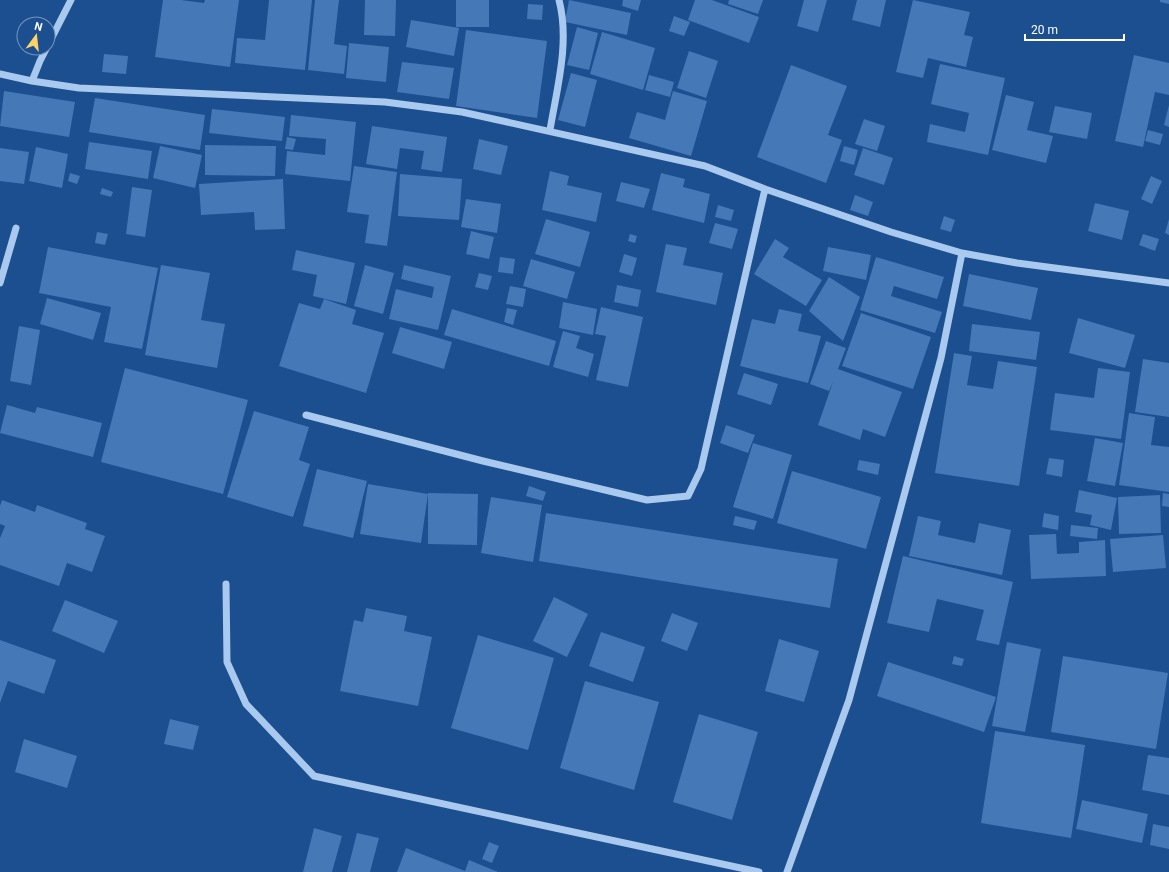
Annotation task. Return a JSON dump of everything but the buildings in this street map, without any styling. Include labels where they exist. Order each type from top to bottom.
[{"type":"street","points":[[32,82],[40,61],[71,0]]},
{"type":"street","points":[[550,130],[562,55],[563,16],[559,0]]},
{"type":"street","points":[[0,74],[32,82],[79,88],[385,102],[462,112],[550,130],[705,166],[765,189],[891,232],[962,253],[1017,263],[1169,283]]},
{"type":"street","points":[[306,415],[483,461],[646,500],[688,496],[701,469],[765,189]]},
{"type":"street","points":[[0,283],[16,228]]},
{"type":"street","points":[[787,872],[849,700],[940,358],[962,253]]},
{"type":"street","points":[[226,584],[227,662],[246,704],[314,776],[758,872]]}]
